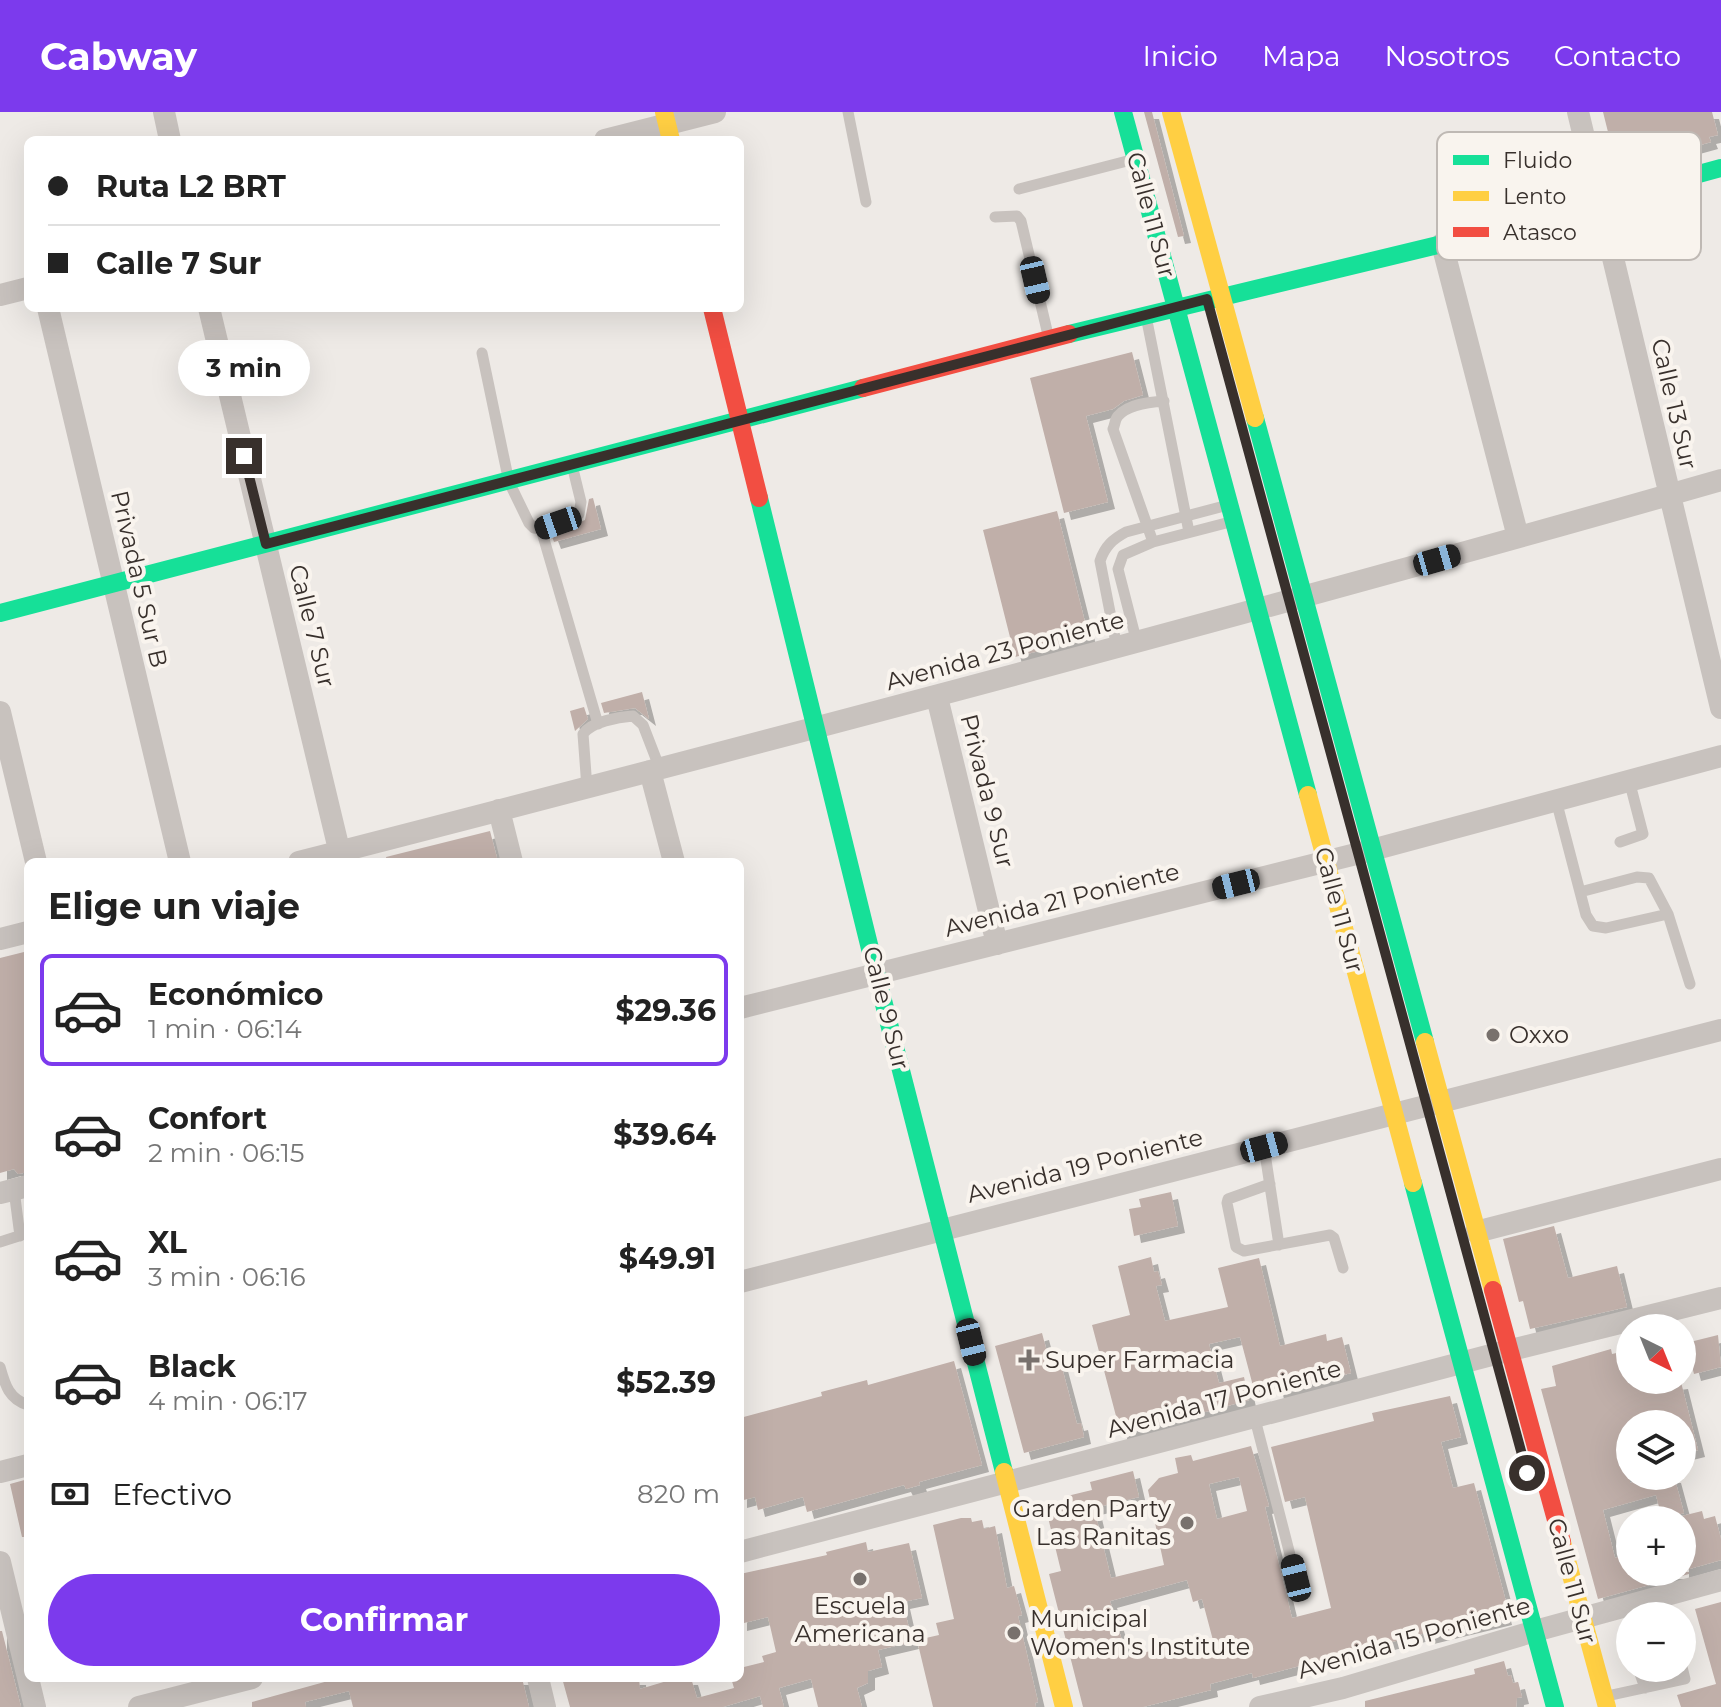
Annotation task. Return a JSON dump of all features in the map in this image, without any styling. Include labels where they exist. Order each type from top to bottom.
[{"type":"main road","name":"Calle 11 Sur","points":[[1123,112],[1182,306],[1231,513],[1283,603],[1420,1107],[1476,1232],[1485,1357],[1557,1624],[1605,1702]]},
{"type":"main road","name":"Calle 11 Sur","points":[[1171,112],[1210,298],[1283,603],[1557,1624],[1555,1707]]},
{"type":"main road","points":[[1701,173],[1721,168]]},
{"type":"main road","points":[[0,613],[1049,339],[1437,245]]},
{"type":"main road","name":"Calle 9 Sur","points":[[713,312],[876,973],[1064,1707]]},
{"type":"street","points":[[164,112],[169,136]]},
{"type":"street","points":[[622,136],[715,112]]},
{"type":"street","name":"Calle 13 Sur","points":[[1578,112],[1582,132]]},
{"type":"street","points":[[1446,260],[1518,537]]},
{"type":"street","name":"Calle 13 Sur","points":[[1613,260],[1669,495],[1715,652],[1721,708]]},
{"type":"street","points":[[0,295],[24,289]]},
{"type":"street","name":"Privada 5 Sur B","points":[[49,312],[179,858]]},
{"type":"street","name":"Calle 7 Sur","points":[[210,312],[341,857]]},
{"type":"street","name":"Avenida 23 Poniente","points":[[341,857],[499,810],[1127,646],[1721,480]]},
{"type":"street","name":"Privada 9 Sur","points":[[937,697],[997,944]]},
{"type":"street","points":[[0,712],[8,778],[35,858]]},
{"type":"street","name":"Avenida 21 Poniente","points":[[744,1007],[1352,855],[1721,756]]},
{"type":"street","points":[[655,770],[673,858]]},
{"type":"street","points":[[499,810],[511,858]]},
{"type":"street","points":[[0,939],[24,933]]},
{"type":"street","name":"Avenida 19 Poniente","points":[[744,1281],[1721,1030]]},
{"type":"street","points":[[1476,1232],[1721,1169]]},
{"type":"street","name":"Avenida 17 Poniente","points":[[744,1551],[1721,1298]]},
{"type":"street","points":[[0,1472],[24,1466]]},
{"type":"street","points":[[0,1562],[24,1661]]},
{"type":"street","name":"Avenida 15 Poniente","points":[[1674,1602],[1721,1580]]},
{"type":"street","name":"Avenida 15 Poniente","points":[[1260,1707],[1345,1697],[1557,1624],[1616,1614]]},
{"type":"street","points":[[29,1682],[35,1707]]},
{"type":"street","points":[[139,1707],[236,1682]]},
{"type":"street","points":[[539,1682],[545,1707]]},
{"type":"lane","points":[[848,112],[866,202]]},
{"type":"lane","points":[[1135,112],[1182,306],[1283,603]]},
{"type":"lane","points":[[1019,189],[1136,159]]},
{"type":"lane","points":[[995,217],[1017,216],[1021,221],[1049,339]]},
{"type":"lane","points":[[1146,315],[1189,532]]},
{"type":"lane","points":[[482,353],[509,482],[534,528],[541,529],[579,514],[581,502],[572,464]]},
{"type":"lane","points":[[1153,542],[1113,429],[1118,416],[1131,408],[1164,401]]},
{"type":"lane","points":[[1127,646],[1100,561],[1104,549],[1114,539],[1185,515],[1231,513]]},
{"type":"lane","points":[[1127,646],[1118,569],[1123,555],[1153,542],[1189,532],[1231,513]]},
{"type":"lane","points":[[541,529],[598,724]]},
{"type":"lane","points":[[587,788],[583,734],[586,729],[598,724],[626,717],[639,719],[655,770]]},
{"type":"lane","points":[[1620,842],[1643,834],[1629,780]]},
{"type":"lane","points":[[1556,800],[1586,915],[1593,926],[1606,928],[1668,914]]},
{"type":"lane","points":[[1580,892],[1637,877],[1649,878],[1668,914],[1690,984]]},
{"type":"lane","points":[[1420,1107],[1423,1169]]},
{"type":"lane","points":[[1264,1147],[1279,1245]]},
{"type":"lane","points":[[1270,1184],[1232,1196],[1227,1203],[1236,1247],[1239,1250],[1279,1245],[1330,1235],[1334,1238],[1343,1268]]},
{"type":"lane","points":[[0,1242],[24,1234],[14,1190]]},
{"type":"lane","points":[[1446,1257],[1450,1272]]},
{"type":"lane","points":[[0,1367],[6,1388],[14,1399],[24,1403]]},
{"type":"lane","points":[[1255,1419],[1296,1578]]},
{"type":"lane","points":[[1643,1682],[1645,1688]]},
{"type":"lane","points":[[1605,1702],[1672,1682]]},
{"type":"building","points":[[1144,112],[1152,112],[1184,236],[1178,237]]},
{"type":"building","points":[[1603,112],[1712,112],[1718,135],[1709,137],[1711,142],[1701,145],[1701,132],[1608,132]]},
{"type":"building","points":[[1132,352],[1143,395],[1124,401],[1113,409],[1086,416],[1108,502],[1064,513],[1030,378]]},
{"type":"building","points":[[593,498],[601,529],[554,542],[551,534],[585,520],[589,499]]},
{"type":"building","points":[[1057,511],[1089,638],[1015,657],[983,530]]},
{"type":"building","points":[[642,692],[649,719],[635,708],[604,713],[601,703]]},
{"type":"building","points":[[584,707],[588,719],[575,731],[570,711]]},
{"type":"building","points":[[490,831],[497,858],[386,858]]},
{"type":"building","points":[[24,952],[24,1173],[18,1174],[14,1169],[0,1173],[0,958]]},
{"type":"building","points":[[1171,1192],[1178,1226],[1134,1236],[1129,1209],[1141,1207],[1139,1199]]},
{"type":"building","points":[[1554,1226],[1568,1278],[1617,1266],[1627,1307],[1530,1329],[1523,1301],[1519,1302],[1503,1239]]},
{"type":"building","points":[[1151,1257],[1154,1272],[1158,1271],[1162,1285],[1156,1286],[1165,1321],[1228,1307],[1218,1268],[1259,1258],[1280,1346],[1326,1334],[1327,1341],[1342,1337],[1351,1373],[1277,1392],[1274,1380],[1253,1386],[1240,1337],[1209,1344],[1219,1383],[1244,1377],[1249,1400],[1121,1435],[1092,1325],[1130,1315],[1118,1266]]},
{"type":"building","points":[[1042,1333],[1048,1356],[1058,1353],[1077,1424],[1081,1423],[1084,1437],[1024,1453],[995,1346]]},
{"type":"building","points":[[1718,1335],[1721,1367],[1696,1373],[1696,1340]]},
{"type":"building","points":[[1611,1349],[1612,1354],[1616,1353],[1616,1394],[1684,1394],[1688,1410],[1616,1410],[1616,1490],[1678,1490],[1682,1506],[1659,1506],[1656,1495],[1603,1510],[1616,1558],[1616,1586],[1645,1586],[1598,1599],[1541,1389],[1556,1386],[1552,1366]]},
{"type":"building","points":[[954,1361],[982,1465],[919,1482],[920,1485],[906,1489],[904,1485],[807,1512],[803,1497],[758,1510],[755,1497],[744,1500],[744,1417],[867,1380],[868,1385]]},
{"type":"building","points":[[1450,1396],[1461,1437],[1441,1442],[1453,1488],[1474,1483],[1508,1609],[1503,1610],[1505,1618],[1427,1637],[1426,1633],[1253,1678],[1252,1673],[1210,1684],[1211,1690],[1143,1707],[1083,1707],[1049,1574],[1061,1571],[1045,1505],[1092,1490],[1090,1482],[1133,1471],[1139,1497],[1094,1508],[1111,1578],[1164,1565],[1148,1490],[1159,1478],[1178,1473],[1175,1458],[1191,1455],[1193,1461],[1251,1446],[1269,1506],[1265,1507],[1292,1618],[1331,1608],[1305,1497],[1285,1502],[1271,1447],[1374,1421],[1372,1413]],"holes":[[[1239,1477],[1247,1511],[1217,1519],[1209,1484]],[[1187,1580],[1193,1602],[1202,1599],[1214,1644],[1179,1653],[1177,1644],[1127,1657],[1110,1601]]]},
{"type":"building","points":[[24,1480],[24,1537],[22,1537],[10,1484]]},
{"type":"building","points":[[1702,1511],[1704,1519],[1715,1516],[1721,1539],[1721,1560],[1696,1567],[1696,1512]]},
{"type":"building","points":[[971,1518],[972,1522],[982,1520],[984,1529],[995,1526],[1007,1588],[1014,1586],[1022,1615],[1018,1616],[1038,1702],[1035,1703],[1036,1707],[933,1707],[917,1640],[939,1635],[936,1623],[954,1619],[933,1525]]},
{"type":"building","points":[[866,1542],[868,1552],[909,1543],[922,1598],[903,1602],[912,1642],[878,1650],[882,1667],[868,1671],[868,1683],[857,1688],[862,1707],[818,1707],[811,1679],[779,1688],[784,1707],[763,1707],[760,1696],[723,1707],[570,1707],[563,1682],[639,1682],[640,1689],[664,1682],[692,1682],[697,1698],[734,1688],[732,1682],[744,1682],[744,1667],[764,1662],[762,1656],[776,1652],[768,1617],[744,1623],[744,1573],[827,1555],[826,1552]]},
{"type":"building","points":[[1721,1602],[1721,1707],[1681,1707],[1677,1695],[1716,1684],[1696,1609]]},
{"type":"building","points":[[2,1631],[21,1707],[0,1707]]},
{"type":"building","points":[[1504,1661],[1508,1676],[1511,1675],[1513,1683],[1518,1682],[1522,1697],[1517,1698],[1516,1707],[1365,1707],[1365,1701],[1475,1674],[1474,1669]]},
{"type":"building","points":[[324,1682],[523,1682],[529,1707],[353,1707],[349,1691],[305,1702],[306,1707],[252,1707],[252,1702]]},
{"type":"traffic: fast","points":[[1123,112],[1308,795]]},
{"type":"traffic: fast","points":[[1701,173],[1721,168]]},
{"type":"traffic: fast","points":[[1069,334],[1437,245]]},
{"type":"traffic: fast","points":[[0,613],[863,388]]},
{"type":"traffic: fast","points":[[1255,418],[1425,1042]]},
{"type":"traffic: fast","points":[[759,498],[876,973],[1004,1472]]},
{"type":"traffic: fast","points":[[1413,1183],[1555,1707]]},
{"type":"traffic: slow","points":[[664,112],[670,136]]},
{"type":"traffic: slow","points":[[1171,112],[1255,418]]},
{"type":"traffic: slow","points":[[1308,795],[1413,1183]]},
{"type":"traffic: slow","points":[[1425,1042],[1493,1290]]},
{"type":"traffic: slow","points":[[1004,1472],[1064,1707]]},
{"type":"traffic: slow","points":[[1562,1542],[1607,1707]]},
{"type":"traffic: jam","points":[[713,312],[759,498]]},
{"type":"traffic: jam","points":[[863,388],[1069,334]]},
{"type":"traffic: jam","points":[[1493,1290],[1562,1542]]},
{"type":"place","name":"Oxxo","points":[[1493,1035]]},
{"type":"place","name":"Super Farmacia","points":[[1029,1360]]},
{"type":"place","name":"Garden Party Las Ranitas","points":[[1187,1523]]},
{"type":"place","name":"Escuela Americana","points":[[860,1579]]},
{"type":"place","name":"Municipal Women's Institute","points":[[1014,1633]]},
{"type":"route","points":[[244,456],[266,544],[1207,299],[1527,1473]]}]
